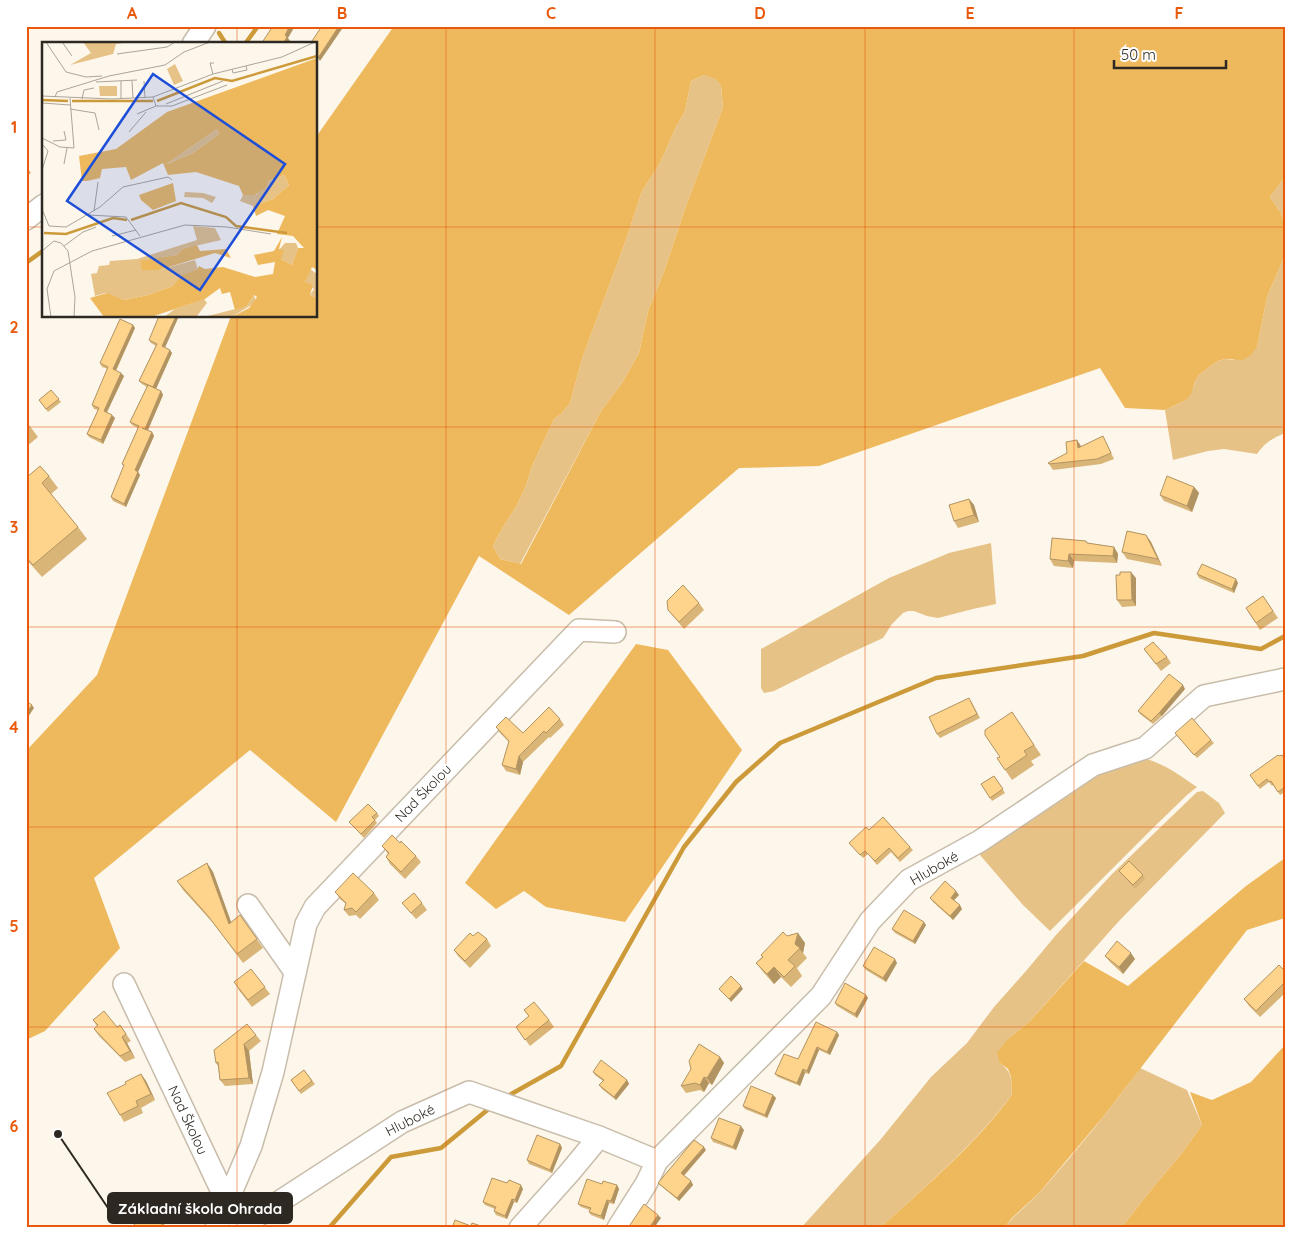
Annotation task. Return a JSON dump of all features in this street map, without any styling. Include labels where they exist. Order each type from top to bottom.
[{"type":"street","points":[[195,42],[205,26]]},
{"type":"street","points":[[26,219],[42,207]]},
{"type":"street","name":"Nad Školou","points":[[216,1228],[252,1146],[273,1072],[306,924],[315,907],[578,630],[614,632]]},
{"type":"street","name":"Hluboké","points":[[618,1228],[658,1161],[821,996],[870,921],[909,880],[980,841],[1093,765],[1145,748],[1204,696],[1285,679]]},
{"type":"street","points":[[248,905],[296,972]]},
{"type":"street","name":"Nad Školou","points":[[124,984],[227,1202]]},
{"type":"street","name":"Hluboké","points":[[239,1228],[402,1122],[469,1092],[599,1137],[658,1161]]},
{"type":"street","points":[[520,1228],[599,1137]]},
{"type":"shaded area","points":[[394,26],[1285,26],[1285,177],[1270,197],[1281,213],[1284,223],[1285,251],[1267,297],[1257,347],[1251,355],[1243,360],[1225,359],[1218,361],[1199,375],[1191,394],[1186,400],[1165,410],[1125,408],[1100,368],[819,466],[739,468],[569,615],[479,556],[336,822],[250,750],[94,878],[120,948],[45,1031],[26,1040],[26,751],[97,675],[230,318],[318,318],[318,134]],"holes":[[[704,75],[716,79],[721,86],[723,107],[648,311],[639,353],[622,383],[601,411],[521,564],[500,559],[493,546],[516,507],[526,486],[532,466],[554,419],[570,403],[582,359],[642,191],[659,165],[685,111],[691,81]]]},
{"type":"shaded area","points":[[704,75],[716,78],[721,86],[723,107],[648,311],[639,353],[622,383],[601,411],[520,564],[500,559],[493,546],[516,507],[526,486],[532,466],[554,419],[570,403],[582,359],[642,191],[659,165],[685,111],[691,81]]},
{"type":"shaded area","points":[[1285,177],[1285,227],[1281,213],[1270,197]]},
{"type":"shaded area","points":[[1285,251],[1285,433],[1269,441],[1257,454],[1224,449],[1173,460],[1165,410],[1186,400],[1199,375],[1218,361],[1225,359],[1233,360],[1257,347],[1267,297]]},
{"type":"shaded area","points":[[991,543],[996,604],[938,618],[908,611],[903,613],[892,624],[883,638],[774,691],[764,693],[761,688],[761,649],[889,578],[949,553]]},
{"type":"shaded area","points":[[636,644],[668,650],[742,750],[625,922],[546,907],[524,891],[496,909],[465,883]]},
{"type":"shaded area","points":[[1142,758],[1164,766],[1197,787],[1154,827],[1050,931],[1023,905],[974,848],[1117,763]]},
{"type":"shaded area","points":[[1203,791],[1219,803],[1225,813],[1119,921],[1030,1021],[1007,1040],[1000,1063],[1009,1074],[1012,1095],[982,1131],[880,1228],[801,1228],[881,1139],[931,1077],[967,1043],[994,1007],[1112,874],[1197,792]]},
{"type":"shaded area","points":[[1285,858],[1285,918],[1247,930],[1103,1117],[1040,1192],[1004,1228],[880,1228],[966,1148],[1012,1095],[1011,1077],[1008,1069],[1000,1063],[997,1053],[1007,1040],[1030,1021],[1084,961],[1128,986],[1246,886]]},
{"type":"shaded area","points":[[1285,1045],[1285,1228],[1121,1228],[1182,1153],[1202,1125],[1190,1092],[1212,1100],[1251,1082]]},
{"type":"shaded area","points":[[1140,1068],[1187,1090],[1202,1125],[1182,1153],[1121,1228],[1004,1228],[1042,1190],[1105,1115]]},
{"type":"building","points":[[273,26],[290,26],[285,35],[287,37],[284,42],[262,42]]},
{"type":"building","points":[[322,26],[339,26],[318,58],[318,42],[311,42]]},
{"type":"building","points":[[158,318],[175,318],[162,346],[170,350],[153,387],[139,381],[157,344],[149,340]]},
{"type":"building","points":[[120,319],[133,325],[113,369],[121,373],[104,411],[112,415],[101,440],[87,434],[99,408],[92,405],[108,367],[100,363]]},
{"type":"building","points":[[148,385],[161,391],[145,429],[142,428],[152,432],[135,470],[138,472],[124,504],[111,497],[124,465],[122,464],[139,426],[130,422]]},
{"type":"building","points":[[51,390],[59,399],[46,409],[39,400]]},
{"type":"building","points":[[1103,436],[1111,453],[1097,459],[1048,463],[1067,453],[1066,442],[1077,440],[1078,448]]},
{"type":"building","points":[[40,466],[49,476],[42,483],[78,527],[33,565],[26,557],[26,478]]},
{"type":"building","points":[[1167,476],[1194,487],[1187,506],[1160,495]]},
{"type":"building","points":[[969,499],[974,515],[954,521],[949,505]]},
{"type":"building","points":[[1127,531],[1146,535],[1158,559],[1122,552]]},
{"type":"building","points":[[1052,538],[1086,541],[1087,543],[1114,547],[1113,556],[1069,554],[1068,561],[1050,559]]},
{"type":"building","points":[[1202,564],[1236,579],[1232,589],[1197,574]]},
{"type":"building","points":[[1120,572],[1131,572],[1132,600],[1117,600],[1116,575],[1120,575]]},
{"type":"building","points":[[683,585],[699,603],[679,622],[668,610],[667,601]]},
{"type":"building","points":[[1263,596],[1273,611],[1256,623],[1246,608]]},
{"type":"building","points":[[1153,642],[1167,657],[1156,664],[1144,649]]},
{"type":"building","points":[[1169,674],[1183,685],[1151,721],[1138,711]]},
{"type":"building","points":[[969,698],[977,714],[937,734],[929,717]]},
{"type":"building","points":[[26,701],[32,705],[26,713]]},
{"type":"building","points":[[549,707],[560,719],[546,733],[544,731],[519,756],[516,769],[502,765],[509,741],[496,727],[506,717],[523,733]]},
{"type":"building","points":[[1012,712],[1034,745],[1024,751],[1027,755],[1005,770],[997,758],[1000,757],[985,735],[985,730]]},
{"type":"building","points":[[1192,718],[1211,740],[1194,755],[1175,733]]},
{"type":"building","points":[[1278,755],[1282,755],[1285,760],[1285,787],[1278,792],[1271,781],[1269,782],[1267,779],[1258,786],[1250,775]]},
{"type":"building","points":[[994,776],[1003,789],[990,798],[981,784]]},
{"type":"building","points":[[368,804],[377,813],[372,817],[375,820],[361,834],[349,822]]},
{"type":"building","points":[[883,817],[910,847],[898,858],[889,848],[875,861],[865,851],[860,855],[849,843],[866,827],[869,830]]},
{"type":"building","points":[[392,835],[416,856],[401,872],[386,857],[389,853],[382,846]]},
{"type":"building","points":[[1129,861],[1143,875],[1133,885],[1119,871]]},
{"type":"building","points":[[207,863],[229,924],[240,915],[257,939],[237,954],[208,916],[177,881]]},
{"type":"building","points":[[353,873],[374,893],[356,912],[352,908],[344,910],[346,903],[335,892]]},
{"type":"building","points":[[945,881],[956,891],[951,898],[960,905],[950,916],[930,898]]},
{"type":"building","points":[[414,893],[422,903],[411,913],[402,903]]},
{"type":"building","points":[[904,910],[924,922],[913,941],[892,929]]},
{"type":"building","points":[[478,932],[487,939],[465,961],[454,950],[470,933],[473,936]]},
{"type":"building","points":[[783,932],[787,936],[798,933],[795,944],[800,948],[788,960],[795,966],[784,977],[774,967],[767,974],[756,963]]},
{"type":"building","points":[[1117,941],[1131,953],[1119,967],[1105,956]]},
{"type":"building","points":[[874,947],[895,959],[883,978],[863,966]]},
{"type":"building","points":[[1279,965],[1285,971],[1285,982],[1256,1011],[1244,999]]},
{"type":"building","points":[[251,969],[265,987],[248,1000],[234,982]]},
{"type":"building","points":[[731,976],[741,986],[729,999],[719,989]]},
{"type":"building","points":[[845,983],[866,995],[855,1014],[835,1003]]},
{"type":"building","points":[[534,1002],[549,1020],[525,1040],[516,1027],[529,1016],[524,1010]]},
{"type":"building","points":[[104,1011],[117,1027],[120,1025],[126,1034],[122,1037],[130,1051],[120,1056],[94,1029],[98,1025],[93,1020]]},
{"type":"building","points":[[816,1022],[837,1032],[827,1052],[817,1047],[807,1071],[803,1069],[797,1083],[775,1074],[784,1054],[798,1059]]},
{"type":"building","points":[[247,1024],[256,1035],[244,1044],[249,1078],[220,1080],[218,1062],[216,1063],[214,1050]]},
{"type":"building","points":[[699,1044],[720,1057],[707,1078],[704,1077],[700,1085],[695,1083],[681,1086],[691,1069],[689,1061]]},
{"type":"building","points":[[601,1060],[627,1080],[614,1097],[599,1085],[604,1080],[593,1072]]},
{"type":"building","points":[[304,1070],[312,1081],[299,1091],[291,1080]]},
{"type":"building","points":[[141,1074],[151,1094],[136,1101],[138,1106],[120,1115],[107,1093]]},
{"type":"building","points":[[751,1086],[773,1095],[765,1115],[743,1106]]},
{"type":"building","points":[[719,1118],[741,1126],[733,1147],[711,1138]]},
{"type":"building","points":[[537,1135],[560,1144],[550,1170],[527,1160]]},
{"type":"building","points":[[694,1140],[704,1147],[681,1173],[691,1181],[677,1198],[658,1183]]},
{"type":"building","points":[[492,1178],[507,1183],[509,1180],[521,1185],[515,1200],[512,1199],[505,1216],[494,1211],[496,1207],[483,1202]]},
{"type":"building","points":[[587,1179],[602,1184],[603,1181],[617,1185],[611,1201],[607,1200],[601,1216],[589,1212],[591,1208],[578,1204]]},
{"type":"building","points":[[644,1204],[658,1215],[649,1228],[628,1228]]},
{"type":"building","points":[[159,1213],[163,1224],[160,1226],[161,1228],[136,1228],[134,1224]]},
{"type":"building","points":[[455,1220],[471,1226],[472,1223],[484,1227],[452,1228]]},
{"type":"waterway","points":[[246,42],[258,26]]},
{"type":"waterway","points":[[219,33],[225,42]]},
{"type":"waterway","points":[[26,263],[42,251]]},
{"type":"waterway","points":[[506,1097],[561,1066],[684,847],[736,782],[780,743],[936,678],[1083,656],[1154,633],[1261,649],[1285,636]]},
{"type":"waterway","points":[[329,1228],[391,1157],[441,1148],[491,1107]]},
{"type":"place","name":"Základní škola Ohrada","points":[[58,1134]]}]
